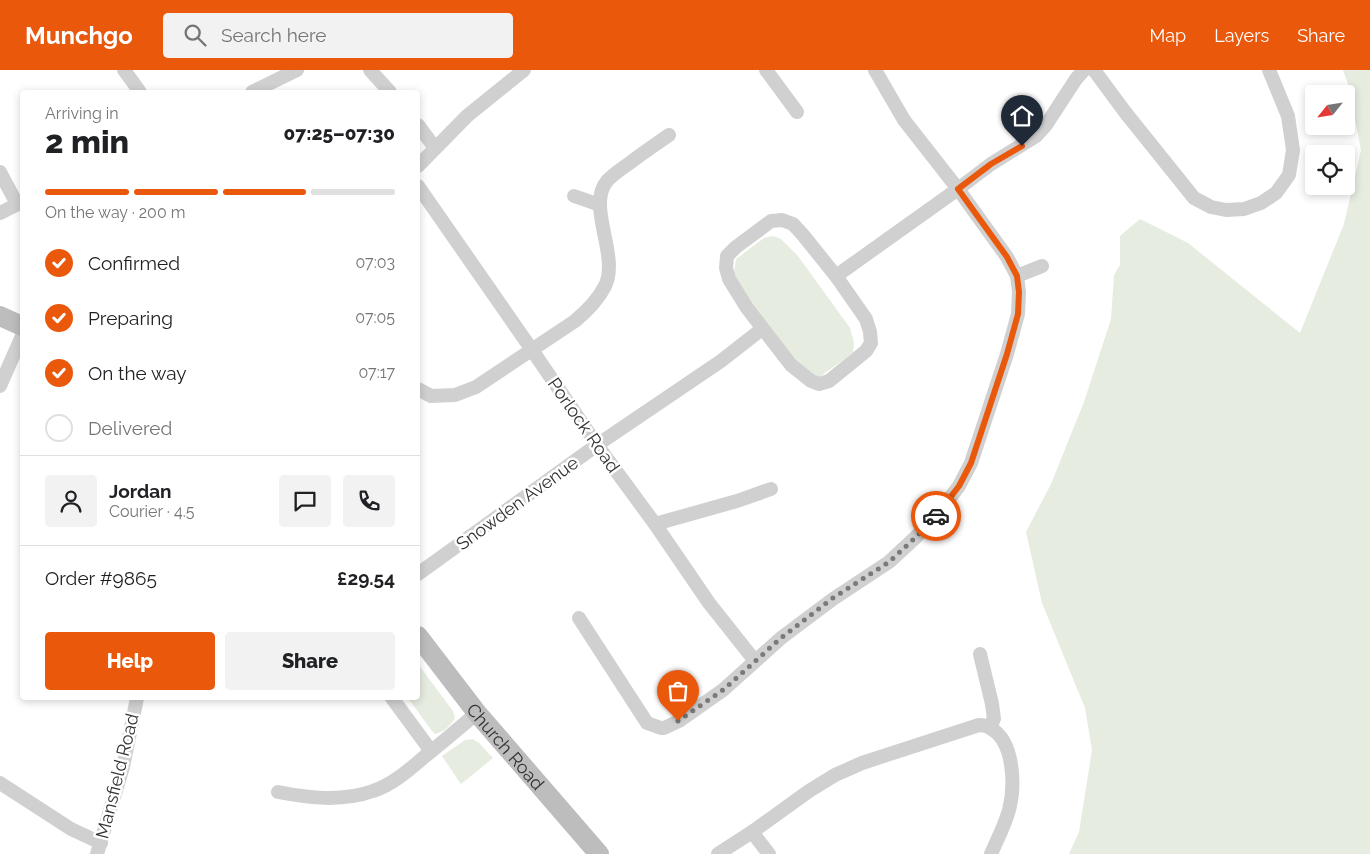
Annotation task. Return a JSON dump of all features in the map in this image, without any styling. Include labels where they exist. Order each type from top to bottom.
[{"type":"main road","points":[[0,316],[20,325]]},
{"type":"main road","name":"Church Road","points":[[420,639],[477,712],[599,854]]},
{"type":"street","points":[[124,70],[139,90]]},
{"type":"street","points":[[256,90],[297,70]]},
{"type":"street","points":[[370,70],[388,90]]},
{"type":"street","points":[[420,164],[467,116],[524,70]]},
{"type":"street","points":[[766,70],[797,112]]},
{"type":"street","points":[[579,618],[647,723],[664,728],[678,721],[723,690],[781,638],[833,598],[889,562],[934,518],[959,486],[971,463],[1007,354],[1018,314],[1019,292],[1017,276],[1007,257],[958,189],[904,120],[875,70]]},
{"type":"street","points":[[836,276],[991,164],[1036,136],[1084,70]]},
{"type":"street","points":[[1094,70],[1194,198],[1212,207],[1226,210],[1244,209],[1261,203],[1276,193],[1289,175],[1293,150],[1288,116],[1269,70]]},
{"type":"street","points":[[420,128],[435,148]]},
{"type":"street","points":[[420,390],[431,396],[455,395],[476,387],[575,321],[590,308],[606,284],[610,266],[600,205],[601,192],[606,182],[618,171],[668,135]]},
{"type":"street","points":[[0,172],[20,203],[0,213]]},
{"type":"street","name":"Porlock Road","points":[[420,189],[709,603],[755,661]]},
{"type":"street","points":[[574,196],[600,205]]},
{"type":"street","points":[[782,220],[792,224],[804,235],[836,276],[866,319],[870,332],[870,342],[866,351],[829,381],[820,384],[811,381],[791,366],[762,329],[729,279],[726,268],[727,256],[771,221],[782,220]]},
{"type":"street","points":[[1017,276],[1042,266]]},
{"type":"street","name":"Snowden Avenue","points":[[420,573],[597,445],[721,361],[762,329]]},
{"type":"street","points":[[0,386],[20,341]]},
{"type":"street","points":[[655,524],[771,490]]},
{"type":"street","points":[[980,654],[992,704],[994,719],[990,727]]},
{"type":"street","name":"Mansfield Road","points":[[99,848],[122,767],[138,700]]},
{"type":"street","points":[[393,700],[431,751]]},
{"type":"street","points":[[278,792],[298,796],[335,798],[374,791],[396,779],[477,712]]},
{"type":"street","points":[[718,854],[808,791],[835,776],[862,763],[979,725],[990,727],[1000,735],[1006,745],[1012,780],[1012,795],[1008,813],[991,854]]},
{"type":"street","points":[[0,783],[99,848]]},
{"type":"street","points":[[752,832],[770,854]]},
{"type":"shaded area","points":[[1343,70],[1370,70],[1370,854],[1069,854],[1079,832],[1092,750],[1085,708],[1042,603],[1026,532],[1051,484],[1084,402],[1111,319],[1114,275],[1120,265],[1120,236],[1140,219],[1188,243],[1300,333],[1344,224],[1351,195],[1355,195],[1355,176],[1361,150],[1355,120],[1355,85],[1348,84]]},
{"type":"shaded area","points":[[773,236],[781,239],[798,256],[850,328],[854,343],[853,352],[815,380],[808,378],[733,279],[736,259],[764,238]]},
{"type":"shaded area","points":[[420,667],[453,711],[455,718],[441,732],[435,734],[409,700],[420,700]]},
{"type":"shaded area","points":[[473,739],[493,758],[461,784],[442,756],[465,740]]},
{"type":"way so far","points":[[678,721],[723,690],[781,638],[833,598],[889,562],[936,516]]},
{"type":"route","points":[[936,516],[959,486],[971,463],[1007,354],[1018,314],[1019,292],[1017,276],[1007,257],[958,189],[991,164],[1022,146]]}]
